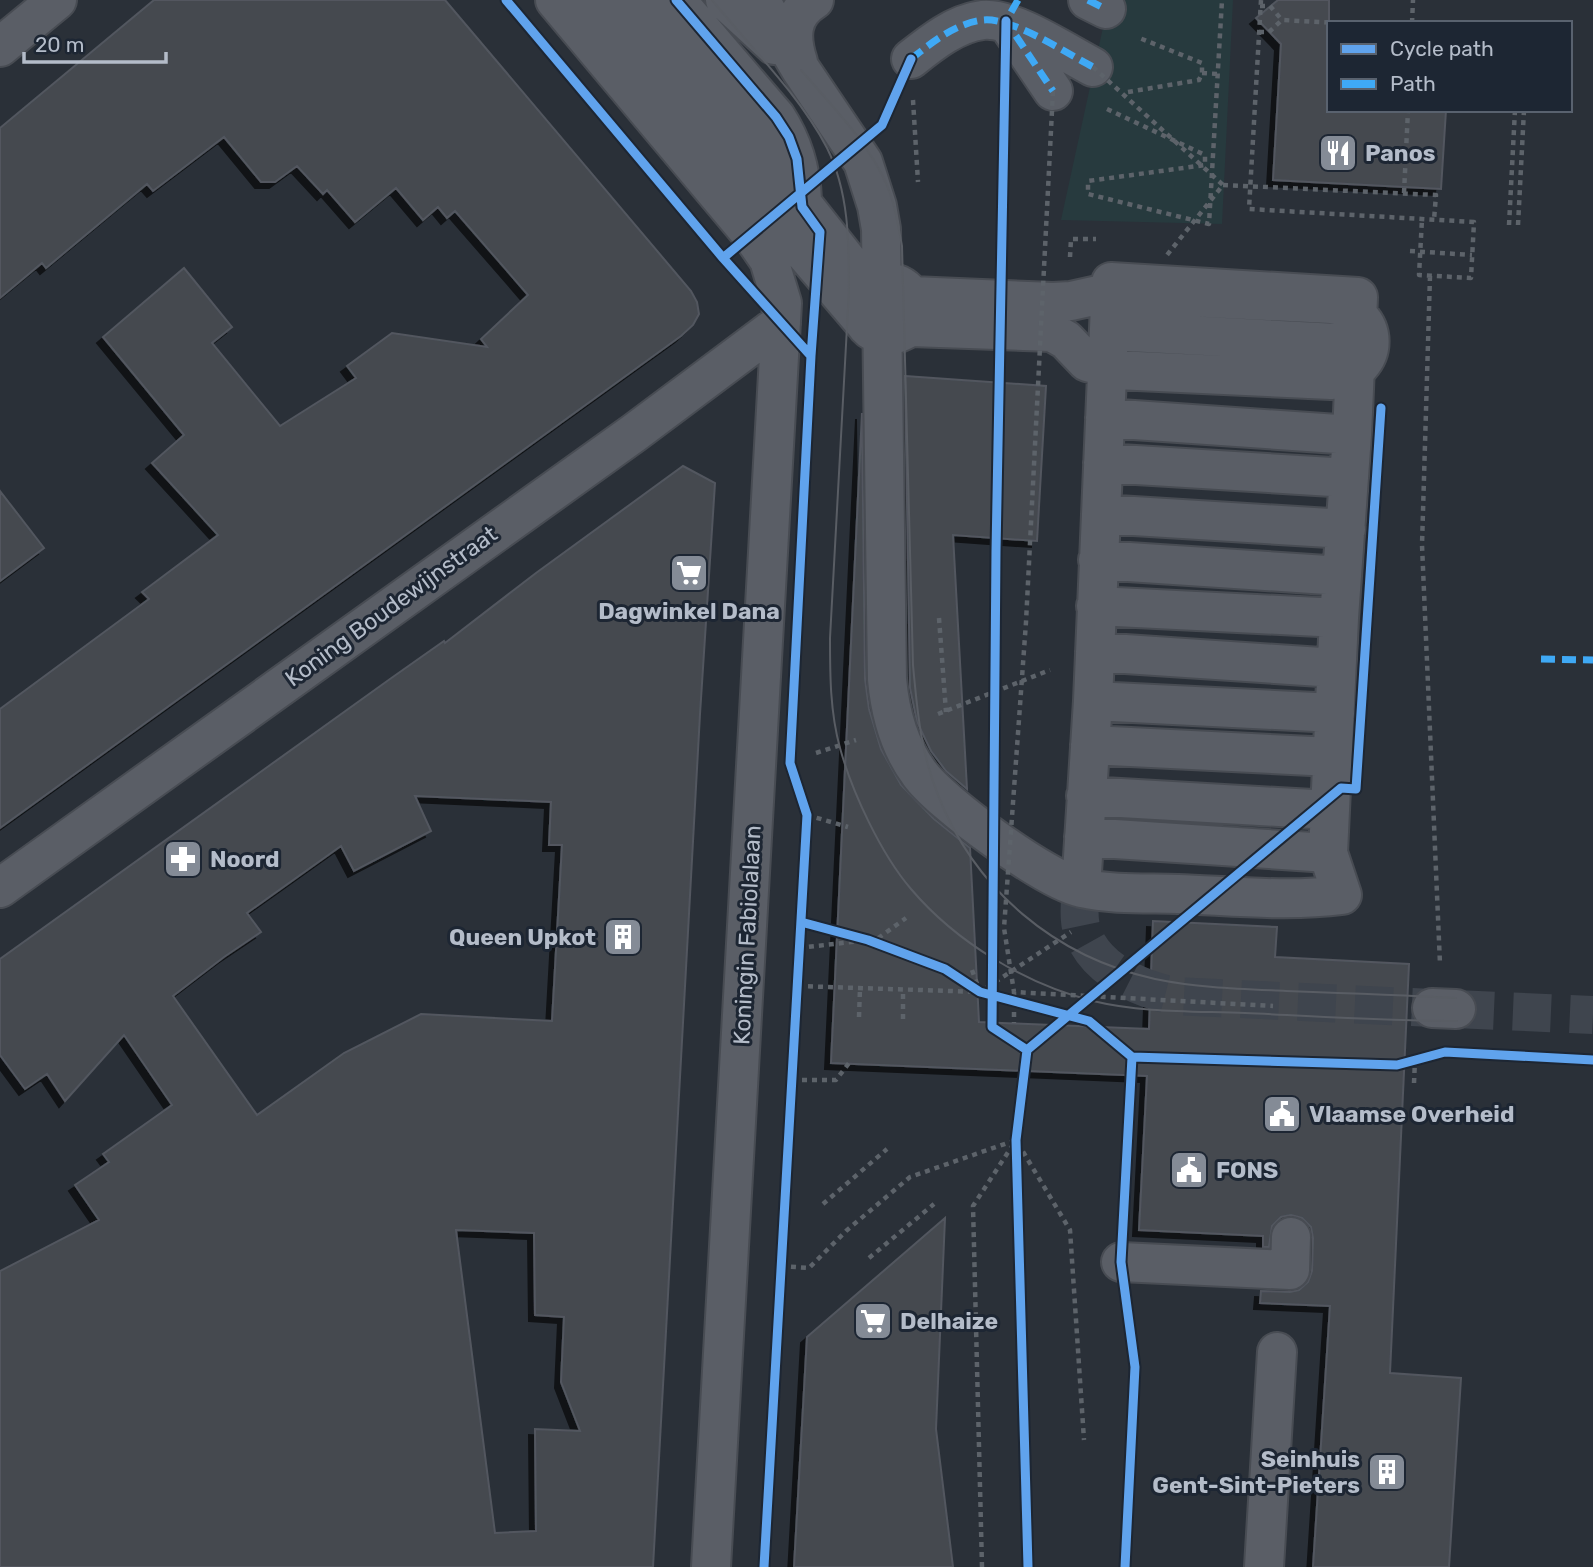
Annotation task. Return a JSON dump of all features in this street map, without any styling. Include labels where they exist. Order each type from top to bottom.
[{"type":"street","points":[[0,14],[17,0]]},
{"type":"street","points":[[0,47],[57,0]]},
{"type":"street","points":[[555,0],[769,260],[782,313]]},
{"type":"street","points":[[595,0],[715,148],[867,326],[875,332],[893,335],[911,327],[1052,332],[1066,340],[1087,362],[1107,368],[1331,380],[1345,378],[1357,371],[1369,348],[1369,335],[1363,321],[1343,306],[1331,304],[1107,293],[1071,302],[912,296],[895,282],[882,282],[869,288],[862,300],[861,309],[867,326]]},
{"type":"street","points":[[635,0],[740,125],[869,288]]},
{"type":"street","points":[[676,0],[776,117],[789,137],[797,159],[802,207],[796,282],[782,313]]},
{"type":"street","points":[[725,0],[801,70]]},
{"type":"street","points":[[742,0],[801,70]]},
{"type":"street","points":[[760,0],[801,70],[863,162],[877,206],[881,229],[889,705],[906,751],[919,773],[937,794],[1039,869],[1081,888],[1264,898],[1317,899],[1342,895],[1328,853],[1358,297],[1111,282],[1093,701],[1081,888]]},
{"type":"street","points":[[801,70],[791,42],[794,21],[806,5],[814,0]]},
{"type":"street","points":[[911,59],[955,29],[1012,11]]},
{"type":"street","points":[[1012,11],[1105,80]]},
{"type":"street","points":[[1012,11],[1053,91]]},
{"type":"street","name":"Koning Boudewijnstraat","points":[[0,888],[634,433],[782,313]]},
{"type":"street","name":"Koningin Fabiolalaan","points":[[711,1567],[782,313]]},
{"type":"street","points":[[1110,331],[1356,344]]},
{"type":"street","points":[[1106,401],[1353,391]]},
{"type":"street","points":[[1106,401],[1352,435]]},
{"type":"street","points":[[1103,463],[1349,478]]},
{"type":"street","points":[[1101,514],[1346,529]]},
{"type":"street","points":[[1098,560],[1342,576]]},
{"type":"street","points":[[1097,606],[1339,618]]},
{"type":"street","points":[[1095,652],[1336,668]]},
{"type":"street","points":[[1093,701],[1335,713]]},
{"type":"street","points":[[1090,745],[1332,757]]},
{"type":"street","points":[[1086,796],[1330,810]]},
{"type":"street","points":[[1084,837],[1328,853]]},
{"type":"street","points":[[1121,1262],[1290,1270],[1291,1237]]},
{"type":"street","points":[[1264,1567],[1277,1352]]},
{"type":"path","points":[[1102,106],[1205,155],[1205,164],[1088,181],[1088,194],[1209,224],[1222,0]]},
{"type":"path","points":[[1412,21],[1413,0]]},
{"type":"path","points":[[1282,20],[1270,6],[1260,3],[1249,209],[1474,222],[1471,278],[1419,275],[1422,219]]},
{"type":"path","points":[[1105,80],[1199,80],[1202,73],[1202,63],[1107,14]]},
{"type":"path","points":[[1259,32],[1269,32],[1282,20],[1327,22]]},
{"type":"path","points":[[911,59],[919,187]]},
{"type":"path","points":[[1202,73],[1218,74]]},
{"type":"path","points":[[1105,80],[1223,184],[1436,195],[1434,220]]},
{"type":"path","points":[[1014,1023],[1014,992],[1004,929],[1026,622],[1053,91]]},
{"type":"path","points":[[1404,194],[1408,112]]},
{"type":"path","points":[[1509,225],[1516,112]]},
{"type":"path","points":[[1518,225],[1524,112]]},
{"type":"path","points":[[1205,159],[1213,159]]},
{"type":"path","points":[[1167,255],[1223,184]]},
{"type":"path","points":[[1410,251],[1472,255]]},
{"type":"path","points":[[1414,1083],[1411,1062],[1445,1052],[1422,545],[1430,276]]},
{"type":"path","points":[[939,618],[946,712]]},
{"type":"path","points":[[816,753],[946,712],[1095,652]]},
{"type":"path","points":[[995,677],[995,705]]},
{"type":"path","points":[[803,802],[807,815],[806,828]]},
{"type":"path","points":[[807,815],[848,827]]},
{"type":"path","points":[[799,948],[877,939],[906,918]]},
{"type":"path","points":[[841,933],[881,945]]},
{"type":"path","points":[[799,961],[800,935]]},
{"type":"path","points":[[972,970],[980,992]]},
{"type":"path","points":[[968,985],[992,997],[993,971]]},
{"type":"path","points":[[797,999],[798,973]]},
{"type":"path","points":[[798,986],[980,992]]},
{"type":"path","points":[[859,1017],[860,988]]},
{"type":"path","points":[[1079,1006],[1100,989]]},
{"type":"path","points":[[903,990],[903,1019]]},
{"type":"path","points":[[1014,992],[1273,1006]]},
{"type":"path","points":[[1004,998],[1028,1005]]},
{"type":"path","points":[[792,1080],[836,1080],[849,1063]]},
{"type":"path","points":[[791,1093],[793,1066]]},
{"type":"path","points":[[1017,1128],[1017,1168]]},
{"type":"path","points":[[781,1266],[809,1268],[846,1231],[910,1177],[1016,1140]]},
{"type":"path","points":[[1016,1140],[1070,1230],[1084,1440]]},
{"type":"path","points":[[982,1567],[973,1206],[1016,1140]]},
{"type":"path","points":[[823,1204],[887,1149]]},
{"type":"path","points":[[869,1258],[934,1204]]},
{"type":"path","points":[[780,1279],[782,1252]]},
{"type":"green space","points":[[1109,0],[1233,0],[1222,224],[1061,220]]},
{"type":"building","points":[[154,0],[445,0],[691,291],[699,314],[693,325],[681,336],[0,828],[0,709],[149,599],[142,592],[218,535],[152,463],[184,435],[103,337],[184,268],[232,327],[212,343],[280,426],[356,378],[347,366],[392,333],[487,347],[481,339],[528,295],[455,211],[447,218],[438,207],[423,220],[396,188],[355,222],[327,190],[323,194],[297,166],[275,182],[261,182],[224,137],[153,191],[147,184],[46,268],[42,263],[0,298],[0,128]]},
{"type":"building","points":[[1278,0],[1329,0],[1327,112],[1446,112],[1441,189],[1273,180],[1281,44],[1256,18]]},
{"type":"building","points":[[905,376],[1046,386],[1037,541],[953,535],[967,789],[946,771],[931,751],[917,722],[910,688]]},
{"type":"building","points":[[862,413],[865,679],[869,709],[881,749],[901,785],[934,819],[970,848],[979,1022],[1149,1029],[1153,921],[1277,927],[1275,957],[1409,964],[1390,1373],[1461,1378],[1449,1567],[1313,1567],[1330,1306],[1260,1303],[1261,1291],[1290,1292],[1299,1290],[1308,1282],[1312,1271],[1311,1227],[1302,1218],[1291,1215],[1281,1217],[1272,1226],[1269,1247],[1263,1247],[1263,1236],[1139,1230],[1147,1076],[831,1063]]},
{"type":"building","points":[[683,466],[715,483],[653,1567],[0,1567],[0,1271],[99,1220],[75,1185],[109,1162],[103,1154],[172,1105],[124,1035],[65,1101],[47,1074],[25,1089],[0,1055],[0,959],[390,679],[444,641],[445,643]],"holes":[[[415,796],[551,802],[549,845],[562,845],[552,1021],[421,1014],[344,1053],[257,1115],[173,996],[261,932],[247,913],[341,846],[354,871],[431,831]],[[456,1230],[534,1233],[535,1315],[564,1317],[561,1382],[580,1431],[535,1429],[536,1531],[495,1533]]]},
{"type":"building","points":[[0,491],[44,548],[0,581]]},
{"type":"building","points":[[945,1218],[936,1429],[953,1567],[794,1567],[807,1337]]},
{"type":"tunnel","points":[[1081,888],[1081,927],[1094,954],[1117,974],[1145,987],[1174,996],[1432,1008]]},
{"type":"tunnel","points":[[1456,1009],[1593,1015]]},
{"type":"tram line","points":[[712,0],[803,109],[827,148],[844,200],[849,290],[830,638],[831,693],[834,721],[852,784],[879,841],[900,875],[929,908],[993,959],[1042,984],[1093,1001],[1169,1011],[1457,1021]]},
{"type":"tram line","points":[[801,70],[848,124],[869,153],[886,183],[896,214],[902,246],[913,665],[918,715],[927,764],[938,795],[973,861],[1023,914],[1052,936],[1118,969],[1155,979],[1204,986],[1456,998]]},
{"type":"marked path","points":[[1018,0],[1006,21],[1053,91]]},
{"type":"marked path","points":[[1088,0],[1106,9]]},
{"type":"marked path","points":[[911,59],[954,29],[983,20],[1009,24],[1093,67]]},
{"type":"marked path","points":[[1541,659],[1593,660]]},
{"type":"cycle path","points":[[506,0],[723,258],[811,356]]},
{"type":"cycle path","points":[[676,0],[776,117],[789,137],[797,159],[802,207],[820,232],[790,763],[807,815],[764,1567]]},
{"type":"cycle path","points":[[1006,21],[996,551],[992,1027],[1027,1050],[1341,788],[1356,789],[1381,408]]},
{"type":"cycle path","points":[[723,258],[882,125],[911,59]]},
{"type":"cycle path","points":[[801,922],[868,940],[945,969],[980,992],[1089,1021],[1132,1057],[1397,1065],[1445,1052],[1593,1060]]},
{"type":"cycle path","points":[[1027,1050],[1016,1140],[1028,1567]]},
{"type":"cycle path","points":[[1125,1567],[1135,1367],[1121,1262],[1132,1057]]},
{"type":"place","name":"Panos","points":[[1338,153]]},
{"type":"place","name":"Dagwinkel Dana","points":[[689,573]]},
{"type":"place","name":"Noord","points":[[183,859]]},
{"type":"place","name":"Queen Upkot","points":[[623,937]]},
{"type":"place","name":"Vlaamse Overheid","points":[[1282,1114]]},
{"type":"place","name":"FONS","points":[[1189,1170]]},
{"type":"place","name":"Delhaize","points":[[873,1321]]},
{"type":"place","name":"Seinhuis Gent-Sint-Pieters","points":[[1387,1472]]}]
